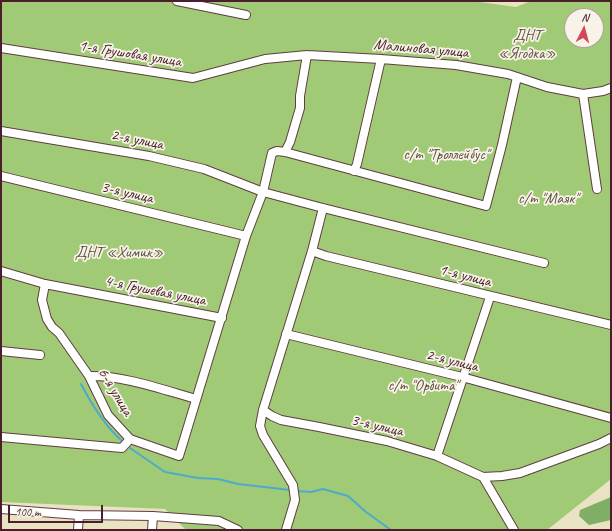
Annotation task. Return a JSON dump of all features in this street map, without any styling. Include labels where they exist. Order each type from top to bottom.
[{"type":"street","points":[[177,1],[246,15]]},
{"type":"street","name":"1-я Грушовая улица","points":[[1,48],[193,78],[253,62]]},
{"type":"street","points":[[285,152],[290,142],[300,108],[300,96],[307,55]]},
{"type":"street","name":"Малиновая улица","points":[[253,62],[265,59],[307,55],[381,59],[456,65],[508,74],[547,87],[583,94],[603,91],[611,88]]},
{"type":"street","points":[[354,171],[357,164],[381,59]]},
{"type":"street","points":[[222,318],[246,236],[263,192],[272,153],[277,151],[285,152],[486,206],[502,145],[517,77]]},
{"type":"street","points":[[583,94],[597,189]]},
{"type":"street","name":"2-я улица","points":[[1,131],[149,156],[204,169],[263,192],[544,263]]},
{"type":"street","name":"3-я улица","points":[[1,176],[246,236]]},
{"type":"street","points":[[286,530],[295,500],[293,485],[263,436],[260,426],[263,410],[312,251],[323,208]]},
{"type":"street","name":"1-я улица","points":[[312,251],[326,256],[490,297],[611,325]]},
{"type":"street","name":"4-я Грушевая улица","points":[[1,271],[45,284],[222,318],[179,456],[130,439]]},
{"type":"street","name":"6-я улица","points":[[1,437],[122,448],[130,439],[108,415],[89,376],[47,319],[42,300],[45,284]]},
{"type":"street","points":[[437,456],[462,377],[490,297]]},
{"type":"street","name":"2-я улица","points":[[286,334],[462,377],[611,418]]},
{"type":"street","points":[[1,351],[40,355]]},
{"type":"street","points":[[89,376],[117,378],[196,398]]},
{"type":"street","name":"3-я улица","points":[[263,410],[281,420],[387,441],[437,456],[483,476],[502,476],[520,473],[599,444],[611,438]]},
{"type":"street","points":[[483,476],[514,530]]},
{"type":"street","points":[[1,509],[79,515],[153,516],[219,521],[238,530]]},
{"type":"street","points":[[78,530],[79,515]]},
{"type":"street","points":[[152,530],[153,516]]},
{"type":"green space","points":[[1,1],[472,1],[516,7],[531,1],[611,1],[611,479],[547,530],[194,530],[185,529],[165,509],[1,502]]},
{"type":"green space","points":[[611,497],[611,520],[589,525],[579,516],[580,510]]},
{"type":"waterway","points":[[81,384],[99,414],[122,441]]},
{"type":"waterway","points":[[130,448],[165,472],[198,478],[218,479],[238,484],[290,490]]},
{"type":"waterway","points":[[297,491],[311,492],[323,489],[348,496],[366,512],[391,530]]},
{"type":"park label","name":"ДНТ «Ягодка»","points":[[527,45]]},
{"type":"park label","name":"с/т \"Троллейбус\"","points":[[446,155]]},
{"type":"park label","name":"с/т \"Маяк\"","points":[[548,199]]},
{"type":"park label","name":"ДНТ «Химик»","points":[[119,253]]},
{"type":"park label","name":"с/т \"Орбита\"","points":[[423,386]]}]
